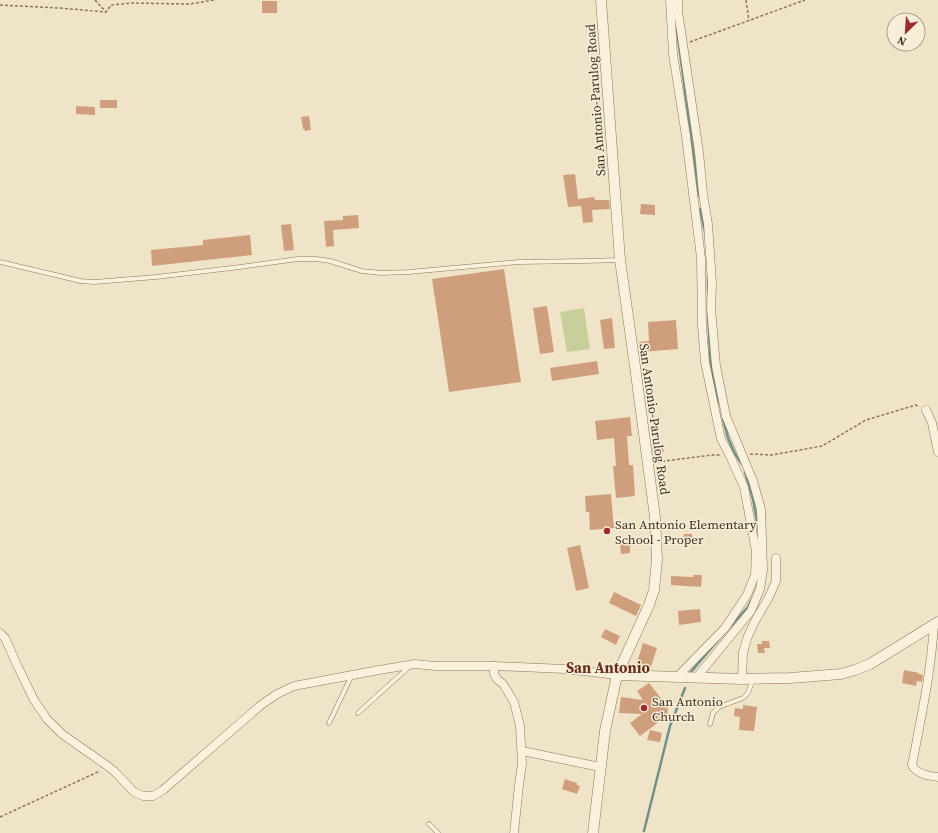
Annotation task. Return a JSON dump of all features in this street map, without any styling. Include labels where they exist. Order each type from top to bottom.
[{"type":"street","name":"San Antonio-Parulog Road","points":[[593,833],[605,731],[617,675],[649,605],[654,590],[657,560],[648,463],[620,260],[601,0]]},
{"type":"street","points":[[670,0],[673,54],[686,136],[701,258],[702,326],[705,362],[721,439],[744,488],[756,551],[754,575],[747,595],[725,628],[677,677]]},
{"type":"street","points":[[678,0],[678,11],[708,224],[712,283],[711,308],[716,366],[726,416],[753,482],[760,509],[763,570],[760,589],[751,611],[696,678]]},
{"type":"street","points":[[926,410],[932,423],[938,452]]},
{"type":"street","points":[[742,679],[744,652],[748,636],[776,581],[776,558]]},
{"type":"street","points":[[0,633],[5,638],[34,700],[46,719],[62,734],[109,767],[134,792],[143,796],[153,796],[163,790],[261,705],[277,694],[294,686],[415,664],[435,666],[494,666],[565,669],[617,675],[696,678],[790,678],[841,674],[870,664],[936,623]]},
{"type":"street","points":[[936,623],[928,687],[912,765],[916,770],[930,776],[938,777]]},
{"type":"street","points":[[494,666],[494,674],[503,684],[514,702],[520,726],[522,764],[514,833]]},
{"type":"street","points":[[522,751],[600,767]]},
{"type":"lane","points":[[0,262],[72,279],[94,282],[156,277],[316,258],[362,271],[381,273],[409,272],[518,262],[620,260]]},
{"type":"lane","points":[[358,713],[410,666]]},
{"type":"lane","points":[[329,723],[352,675]]},
{"type":"lane","points":[[710,724],[713,713],[719,707],[743,698],[748,692],[753,679]]},
{"type":"lane","points":[[429,824],[438,833]]},
{"type":"path","points":[[96,0],[106,12]]},
{"type":"path","points":[[106,12],[111,5],[131,3],[190,4],[214,0]]},
{"type":"path","points":[[746,0],[749,21]]},
{"type":"path","points":[[683,45],[805,0]]},
{"type":"path","points":[[0,5],[106,12]]},
{"type":"path","points":[[742,454],[772,455],[822,446],[866,420],[916,405],[926,410]]},
{"type":"path","points":[[648,463],[712,455],[730,456]]},
{"type":"path","points":[[0,817],[109,767]]},
{"type":"green space","points":[[584,308],[590,349],[567,352],[560,312]]},
{"type":"building","points":[[262,1],[277,1],[277,13],[262,13]]},
{"type":"building","points":[[100,100],[117,100],[117,108],[100,108]]},
{"type":"building","points":[[76,106],[95,107],[95,115],[76,114]]},
{"type":"building","points":[[309,116],[311,130],[305,131],[303,129],[301,117]]},
{"type":"building","points":[[575,174],[578,199],[594,197],[595,200],[609,200],[610,209],[592,210],[593,222],[583,223],[581,206],[568,207],[563,175]]},
{"type":"building","points":[[641,204],[655,205],[655,215],[640,214]]},
{"type":"building","points":[[358,215],[359,228],[333,230],[334,246],[326,247],[324,221],[343,220],[343,216]]},
{"type":"building","points":[[291,224],[294,250],[284,251],[281,225]]},
{"type":"building","points":[[250,235],[252,255],[152,266],[151,250],[203,245],[203,240]]},
{"type":"building","points":[[504,269],[521,382],[449,392],[432,279]]},
{"type":"building","points":[[547,306],[554,352],[540,354],[533,308]]},
{"type":"building","points":[[612,318],[615,348],[604,349],[600,320]]},
{"type":"building","points":[[676,320],[678,349],[640,352],[639,342],[649,341],[648,322]]},
{"type":"building","points":[[597,361],[599,374],[552,381],[550,368]]},
{"type":"building","points":[[630,417],[632,436],[627,436],[629,465],[633,465],[635,496],[616,498],[613,466],[616,466],[614,438],[597,440],[595,421]]},
{"type":"building","points":[[661,443],[664,452],[653,454],[652,445]]},
{"type":"building","points":[[611,494],[614,528],[590,530],[589,512],[586,512],[585,496]]},
{"type":"building","points":[[684,534],[692,534],[692,544],[683,544]]},
{"type":"building","points":[[630,543],[630,553],[621,554],[620,544]]},
{"type":"building","points":[[580,545],[589,588],[576,591],[567,548]]},
{"type":"building","points":[[693,575],[702,575],[701,587],[671,585],[671,576],[693,577]]},
{"type":"building","points":[[614,592],[641,605],[636,616],[609,603]]},
{"type":"building","points":[[700,609],[701,622],[679,625],[678,611]]},
{"type":"building","points":[[605,629],[620,636],[616,645],[601,637]]},
{"type":"building","points":[[762,641],[769,641],[770,648],[764,648],[765,653],[758,653],[757,644],[762,644]]},
{"type":"building","points":[[643,643],[657,648],[650,670],[635,669]]},
{"type":"building","points":[[904,670],[923,675],[922,682],[917,681],[916,686],[902,683]]},
{"type":"building","name":"San Antonio Church","points":[[649,683],[668,707],[667,719],[663,719],[640,736],[630,723],[642,714],[619,713],[621,697],[643,700],[637,691]]},
{"type":"building","points":[[743,705],[757,707],[754,731],[739,730],[740,717],[734,716],[735,708],[743,709]]},
{"type":"building","points":[[650,730],[662,733],[660,742],[647,740]]},
{"type":"building","points":[[565,779],[577,783],[577,785],[580,786],[577,794],[562,789]]},
{"type":"waterway","points":[[677,30],[699,196]]},
{"type":"waterway","points":[[700,209],[705,232]]},
{"type":"waterway","points":[[708,276],[708,293]]},
{"type":"waterway","points":[[708,314],[711,369],[719,402]]},
{"type":"waterway","points":[[723,419],[728,438],[735,454],[742,464]]},
{"type":"waterway","points":[[745,472],[753,499],[758,527]]},
{"type":"waterway","points":[[729,628],[748,607],[751,601]]},
{"type":"waterway","points":[[691,672],[719,639]]},
{"type":"waterway","points":[[644,831],[670,726],[685,688]]},
{"type":"place","name":"San Antonio Elementary School - Proper","points":[[607,531]]},
{"type":"place","name":"San Antonio Church","points":[[644,708]]},
{"type":"district","name":"San Antonio","points":[[608,668]]}]
